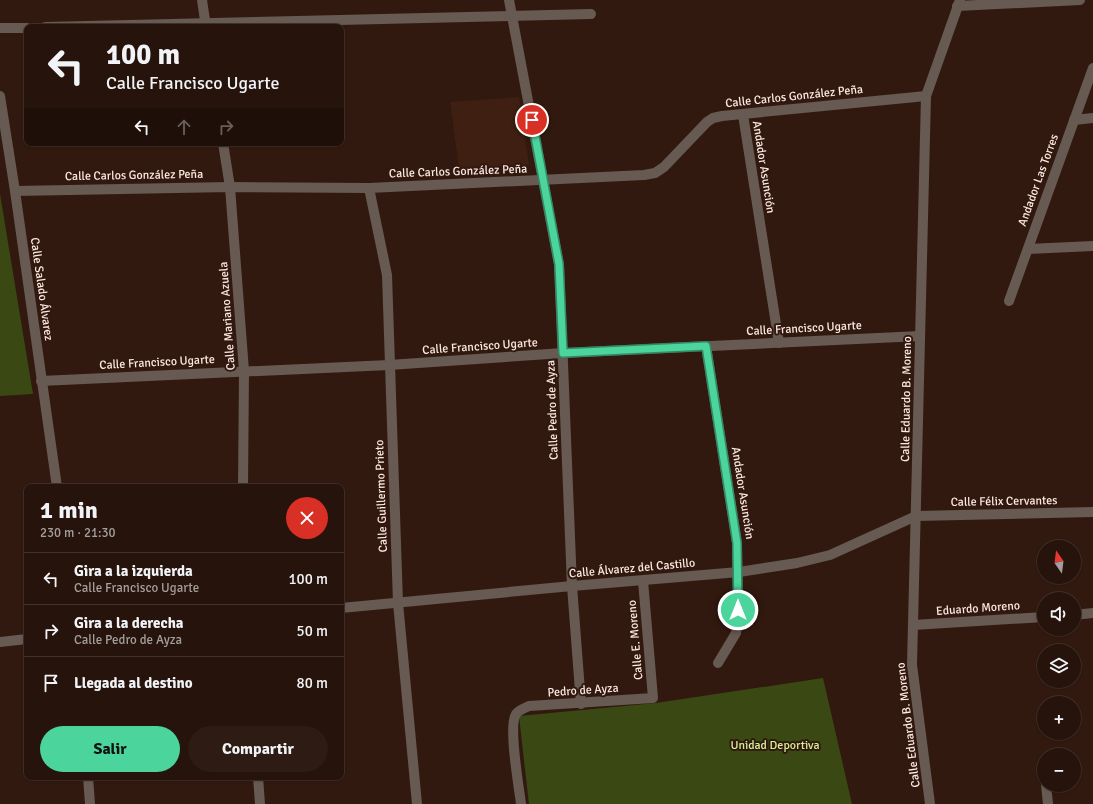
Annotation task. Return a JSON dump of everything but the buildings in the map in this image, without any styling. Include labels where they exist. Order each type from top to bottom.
[{"type":"street","points":[[202,0],[206,24]]},
{"type":"street","name":"Calle Pedro de Ayza","points":[[509,0],[559,264],[572,586],[581,704]]},
{"type":"street","points":[[958,3],[1080,0]]},
{"type":"street","name":"Calle Eduardo B. Moreno","points":[[930,804],[912,665],[926,96],[958,3]]},
{"type":"street","points":[[240,24],[590,14]]},
{"type":"street","points":[[0,28],[24,28]]},
{"type":"street","name":"Andador Las Torres","points":[[1009,301],[1093,68]]},
{"type":"street","name":"Calle Salado Álvarez","points":[[0,96],[15,190],[57,484]]},
{"type":"street","name":"Calle Carlos González Peña","points":[[15,190],[230,187],[369,188],[644,175],[655,173],[664,167],[707,122],[713,118],[926,96]]},
{"type":"street","name":"Andador Asunción","points":[[743,115],[779,343]]},
{"type":"street","points":[[1074,120],[1093,118]]},
{"type":"street","name":"Calle Mariano Azuela","points":[[223,146],[230,187],[244,371],[243,484]]},
{"type":"street","name":"Calle Guillermo Prieto","points":[[369,188],[387,275],[398,602],[417,804]]},
{"type":"street","points":[[1028,249],[1093,246]]},
{"type":"street","name":"Calle Francisco Ugarte","points":[[41,381],[389,364],[563,353],[920,336]]},
{"type":"street","name":"Andador Asunción","points":[[706,346],[737,543],[738,623],[736,633],[718,663]]},
{"type":"street","name":"Calle Félix Cervantes","points":[[916,516],[1093,512]]},
{"type":"street","name":"Calle Álvarez del Castillo","points":[[344,608],[738,572],[797,563],[830,555],[916,516]]},
{"type":"street","name":"Calle E. Moreno","points":[[643,581],[653,698]]},
{"type":"street","points":[[1081,614],[1093,613]]},
{"type":"street","name":"Eduardo Moreno","points":[[913,625],[1037,617]]},
{"type":"street","points":[[0,642],[24,638]]},
{"type":"street","name":"Pedro de Ayza","points":[[521,804],[513,728],[516,713],[529,706],[581,704],[653,698]]},
{"type":"street","points":[[88,780],[90,804]]},
{"type":"street","points":[[258,780],[260,804]]},
{"type":"street","points":[[1047,792],[1048,804]]},
{"type":"shaded area","points":[[519,97],[529,165],[459,168],[450,102]]},
{"type":"green space","points":[[0,194],[33,394],[0,396]]},
{"type":"green space","name":"Unidad Deportiva","points":[[823,678],[852,804],[529,804],[519,716],[656,703]]},
{"type":"route","points":[[532,120],[559,264],[563,353],[706,346],[737,543],[738,610]]}]
